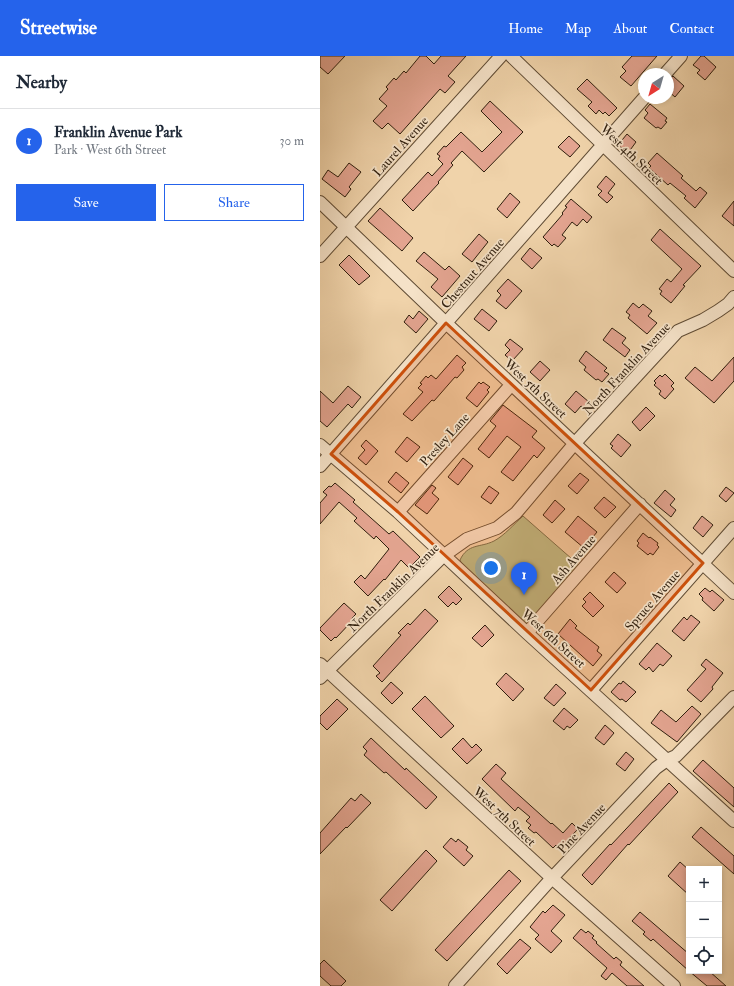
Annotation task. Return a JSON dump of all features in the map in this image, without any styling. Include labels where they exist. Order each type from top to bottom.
[{"type":"street","name":"Laurel Avenue","points":[[320,256],[501,56]]},
{"type":"street","name":"West 4th Street","points":[[511,56],[734,271]]},
{"type":"street","points":[[670,68],[681,56]]},
{"type":"street","name":"Chestnut Avenue","points":[[320,466],[639,104]]},
{"type":"street","name":"West 5th Street","points":[[320,202],[511,385],[575,443],[734,593]]},
{"type":"street","name":"North Franklin Avenue","points":[[322,671],[443,556],[467,539],[497,528],[516,513],[575,443],[678,331],[703,320],[718,311],[728,304],[734,297]]},
{"type":"street","name":"Presley Lane","points":[[398,512],[511,385]]},
{"type":"street","name":"West 6th Street","points":[[320,445],[398,512],[443,556],[734,821]]},
{"type":"street","name":"Ash Avenue","points":[[527,633],[640,504]]},
{"type":"street","name":"Spruce Avenue","points":[[591,690],[734,528]]},
{"type":"street","name":"West 7th Street","points":[[322,671],[674,986]]},
{"type":"street","name":"Pine Avenue","points":[[455,986],[552,878],[656,768],[667,760],[676,756],[734,697]]},
{"type":"highlighted area","points":[[446,323],[703,563],[591,690],[398,512],[331,454]]},
{"type":"green space","points":[[523,516],[580,566],[530,622],[526,624],[522,622],[463,567],[460,560],[471,548],[498,539]]},
{"type":"building","points":[[320,56],[345,56],[328,74],[320,67]]},
{"type":"building","points":[[420,56],[426,56],[434,64],[441,56],[466,56],[448,76],[455,82],[445,93],[440,89],[400,134],[388,123],[382,129],[373,121],[387,106],[379,99],[388,89],[386,87],[394,78],[396,80],[404,71],[406,73]]},
{"type":"building","points":[[632,56],[657,56],[647,68],[638,68],[638,78],[631,86],[620,77],[626,71],[622,67]]},
{"type":"building","points":[[701,56],[704,56],[716,67],[705,80],[697,73],[700,70],[693,65]]},
{"type":"building","points":[[674,77],[684,86],[675,97],[674,96]]},
{"type":"building","points":[[587,79],[617,108],[609,116],[605,112],[603,114],[599,110],[596,114],[588,106],[592,102],[577,89]]},
{"type":"building","points":[[490,101],[523,132],[484,172],[462,151],[451,163],[453,165],[438,182],[439,183],[413,211],[402,200],[428,172],[432,176],[443,164],[438,159],[440,156],[437,154],[444,146],[446,147],[461,132],[482,152],[502,132],[481,111]]},
{"type":"building","points":[[650,104],[667,118],[665,121],[667,122],[661,129],[658,127],[656,128],[644,118],[648,113],[645,110]]},
{"type":"building","points":[[627,134],[636,142],[628,153],[618,145]]},
{"type":"building","points":[[569,136],[580,146],[570,157],[558,147]]},
{"type":"building","points":[[657,153],[683,176],[681,178],[696,191],[700,187],[707,193],[695,208],[684,198],[686,196],[670,183],[668,185],[649,168],[651,166],[648,163]]},
{"type":"building","points":[[349,163],[361,172],[349,187],[351,189],[345,197],[322,179],[328,170],[338,177]]},
{"type":"building","points":[[606,176],[615,184],[608,193],[613,197],[607,203],[598,195],[602,191],[597,187]]},
{"type":"building","points":[[510,193],[520,202],[507,218],[497,209]]},
{"type":"building","points":[[571,199],[592,217],[587,223],[583,219],[577,226],[572,222],[562,235],[566,238],[558,247],[554,244],[552,246],[543,237],[563,214],[562,213],[567,207],[565,206]]},
{"type":"building","points":[[734,201],[734,226],[722,216]]},
{"type":"building","points":[[380,208],[413,238],[402,251],[368,221]]},
{"type":"building","points":[[660,229],[701,266],[683,285],[685,286],[671,303],[660,294],[662,291],[659,289],[667,279],[671,282],[682,269],[651,240]]},
{"type":"building","points":[[479,234],[488,242],[472,262],[462,254]]},
{"type":"building","points":[[530,248],[542,258],[532,269],[521,259]]},
{"type":"building","points":[[424,252],[445,270],[449,266],[460,276],[442,297],[431,287],[438,279],[416,261]]},
{"type":"building","points":[[349,255],[370,276],[359,285],[339,265]]},
{"type":"building","points":[[508,279],[522,291],[506,309],[496,301],[501,295],[497,291]]},
{"type":"building","points":[[633,303],[639,308],[643,304],[652,311],[648,316],[657,323],[647,334],[628,318],[630,315],[626,312]]},
{"type":"building","points":[[482,309],[497,321],[489,331],[474,319]]},
{"type":"building","points":[[419,311],[428,319],[416,333],[404,322],[409,315],[413,319]]},
{"type":"building","points":[[612,328],[626,338],[622,343],[630,350],[625,357],[603,340]]},
{"type":"building","points":[[510,339],[523,349],[512,361],[505,355],[510,350],[505,345]]},
{"type":"building","points":[[586,351],[607,368],[604,371],[609,374],[602,382],[598,379],[596,380],[584,370],[586,367],[579,361]]},
{"type":"building","points":[[457,355],[466,363],[462,367],[464,370],[457,378],[455,377],[434,401],[432,400],[412,421],[403,414],[423,392],[418,388],[426,376],[428,378],[431,375],[436,379]]},
{"type":"building","points":[[734,357],[734,381],[714,403],[685,378],[695,367],[712,381]]},
{"type":"building","points":[[540,361],[550,370],[540,381],[530,372]]},
{"type":"building","points":[[665,374],[674,383],[671,386],[674,389],[665,399],[659,394],[661,391],[654,385],[656,383],[654,381],[660,375],[662,377]]},
{"type":"building","points":[[479,382],[481,384],[483,382],[490,387],[487,390],[489,392],[477,407],[466,398]]},
{"type":"building","points":[[348,386],[361,397],[352,408],[348,404],[327,427],[320,421],[320,391],[333,403]]},
{"type":"building","points":[[576,391],[589,402],[584,408],[581,406],[575,413],[565,404]]},
{"type":"building","points":[[503,405],[537,431],[532,437],[545,448],[537,458],[534,455],[513,481],[501,472],[521,447],[507,436],[489,458],[478,449],[496,426],[490,421]]},
{"type":"building","points":[[646,407],[655,416],[640,431],[632,422]]},
{"type":"building","points":[[618,434],[631,445],[621,457],[611,448],[613,446],[610,444]]},
{"type":"building","points":[[407,437],[420,447],[407,462],[395,452]]},
{"type":"building","points":[[366,440],[378,451],[366,465],[358,458],[365,450],[361,446]]},
{"type":"building","points":[[463,458],[473,466],[458,485],[448,477]]},
{"type":"building","points":[[396,472],[409,483],[401,493],[388,482]]},
{"type":"building","points":[[580,473],[589,480],[577,494],[568,486]]},
{"type":"building","points":[[335,483],[355,500],[353,502],[389,534],[393,531],[420,557],[409,568],[401,560],[385,580],[384,579],[368,596],[354,582],[361,575],[365,579],[389,549],[376,536],[374,539],[354,521],[357,518],[339,502],[320,524],[320,503],[327,495],[323,492]]},
{"type":"building","points":[[432,485],[436,488],[432,493],[439,499],[427,514],[415,505]]},
{"type":"building","points":[[489,486],[499,493],[491,504],[481,497]]},
{"type":"building","points":[[726,487],[734,493],[726,502],[719,496]]},
{"type":"building","points":[[665,490],[675,499],[670,505],[676,510],[671,517],[654,503]]},
{"type":"building","points":[[604,497],[616,507],[605,518],[594,508]]},
{"type":"building","points":[[555,500],[565,509],[552,523],[543,515]]},
{"type":"building","points":[[578,516],[597,532],[584,548],[565,532]]},
{"type":"building","points":[[702,516],[713,525],[703,537],[693,528]]},
{"type":"building","points":[[643,533],[658,543],[657,545],[659,547],[653,555],[650,553],[648,555],[637,546],[639,543],[637,541]]},
{"type":"building","points":[[614,572],[626,583],[617,593],[605,582]]},
{"type":"building","points":[[449,586],[462,599],[456,605],[453,602],[448,607],[438,597]]},
{"type":"building","points":[[705,588],[710,592],[712,590],[724,600],[714,611],[702,600],[703,598],[699,594]]},
{"type":"building","points":[[590,592],[604,606],[593,617],[582,606],[586,602],[583,599]]},
{"type":"building","points":[[344,603],[356,614],[352,618],[353,620],[336,638],[335,637],[331,641],[320,630],[320,628]]},
{"type":"building","points":[[425,609],[438,621],[382,682],[376,676],[380,673],[373,666],[401,635],[398,633],[408,623],[410,625]]},
{"type":"building","points":[[691,615],[700,622],[684,641],[672,631],[684,617],[687,620]]},
{"type":"building","points":[[570,619],[577,626],[575,628],[599,647],[597,651],[602,655],[593,666],[558,634]]},
{"type":"building","points":[[485,625],[494,635],[482,647],[472,638]]},
{"type":"building","points":[[657,643],[672,656],[663,666],[660,664],[653,672],[649,667],[646,670],[639,664]]},
{"type":"building","points":[[706,659],[723,673],[712,687],[713,689],[701,702],[687,690],[706,669],[701,665]]},
{"type":"building","points":[[506,673],[524,689],[513,701],[496,684]]},
{"type":"building","points":[[623,681],[636,692],[626,702],[622,699],[620,700],[611,692],[619,683],[621,684]]},
{"type":"building","points":[[391,682],[403,693],[392,704],[381,693]]},
{"type":"building","points":[[556,684],[566,693],[554,706],[544,698]]},
{"type":"building","points":[[425,696],[454,726],[441,738],[412,709]]},
{"type":"building","points":[[337,699],[348,709],[327,730],[320,723],[320,716]]},
{"type":"building","points":[[692,706],[701,714],[677,742],[651,723],[661,710],[676,722]]},
{"type":"building","points":[[564,708],[578,720],[570,728],[567,726],[564,730],[553,721]]},
{"type":"building","points":[[605,725],[614,733],[604,745],[595,738]]},
{"type":"building","points":[[371,738],[437,797],[426,809],[386,772],[384,773],[364,755],[367,751],[363,747]]},
{"type":"building","points":[[463,738],[472,748],[476,744],[482,750],[467,764],[452,749]]},
{"type":"building","points":[[626,752],[634,759],[625,771],[616,764]]},
{"type":"building","points":[[703,760],[734,788],[734,807],[693,771]]},
{"type":"building","points":[[496,764],[506,773],[501,779],[551,824],[552,823],[563,833],[572,823],[578,829],[559,849],[556,845],[553,848],[536,832],[534,833],[528,828],[531,825],[526,821],[530,817],[518,807],[515,811],[482,779]]},
{"type":"building","points":[[669,783],[678,792],[629,845],[628,844],[592,885],[582,875]]},
{"type":"building","points":[[361,794],[371,803],[320,854],[320,833],[351,798],[355,801]]},
{"type":"building","points":[[701,827],[734,856],[734,874],[692,837]]},
{"type":"building","points":[[451,838],[456,842],[458,839],[468,847],[466,850],[473,856],[464,866],[443,847]]},
{"type":"building","points":[[426,850],[437,861],[392,911],[380,900]]},
{"type":"building","points":[[680,862],[686,867],[686,892],[668,876]]},
{"type":"building","points":[[509,870],[521,881],[447,961],[435,950]]},
{"type":"building","points":[[553,905],[565,915],[551,931],[562,941],[551,953],[535,939],[539,935],[530,927],[543,911],[545,913]]},
{"type":"building","points":[[640,912],[686,951],[686,968],[653,939],[651,941],[643,934],[645,932],[632,921]]},
{"type":"building","points":[[581,929],[586,933],[588,931],[594,936],[592,938],[597,942],[596,943],[614,959],[616,957],[622,962],[620,965],[644,986],[627,986],[612,973],[606,980],[601,976],[607,968],[573,938]]},
{"type":"building","points":[[520,939],[531,948],[507,974],[497,964]]},
{"type":"building","points":[[324,960],[346,981],[341,986],[331,986],[320,976],[320,964]]},
{"type":"building","points":[[693,974],[712,974],[726,986],[707,986]]},
{"type":"place","name":"Franklin Avenue Park","points":[[524,595]]}]
